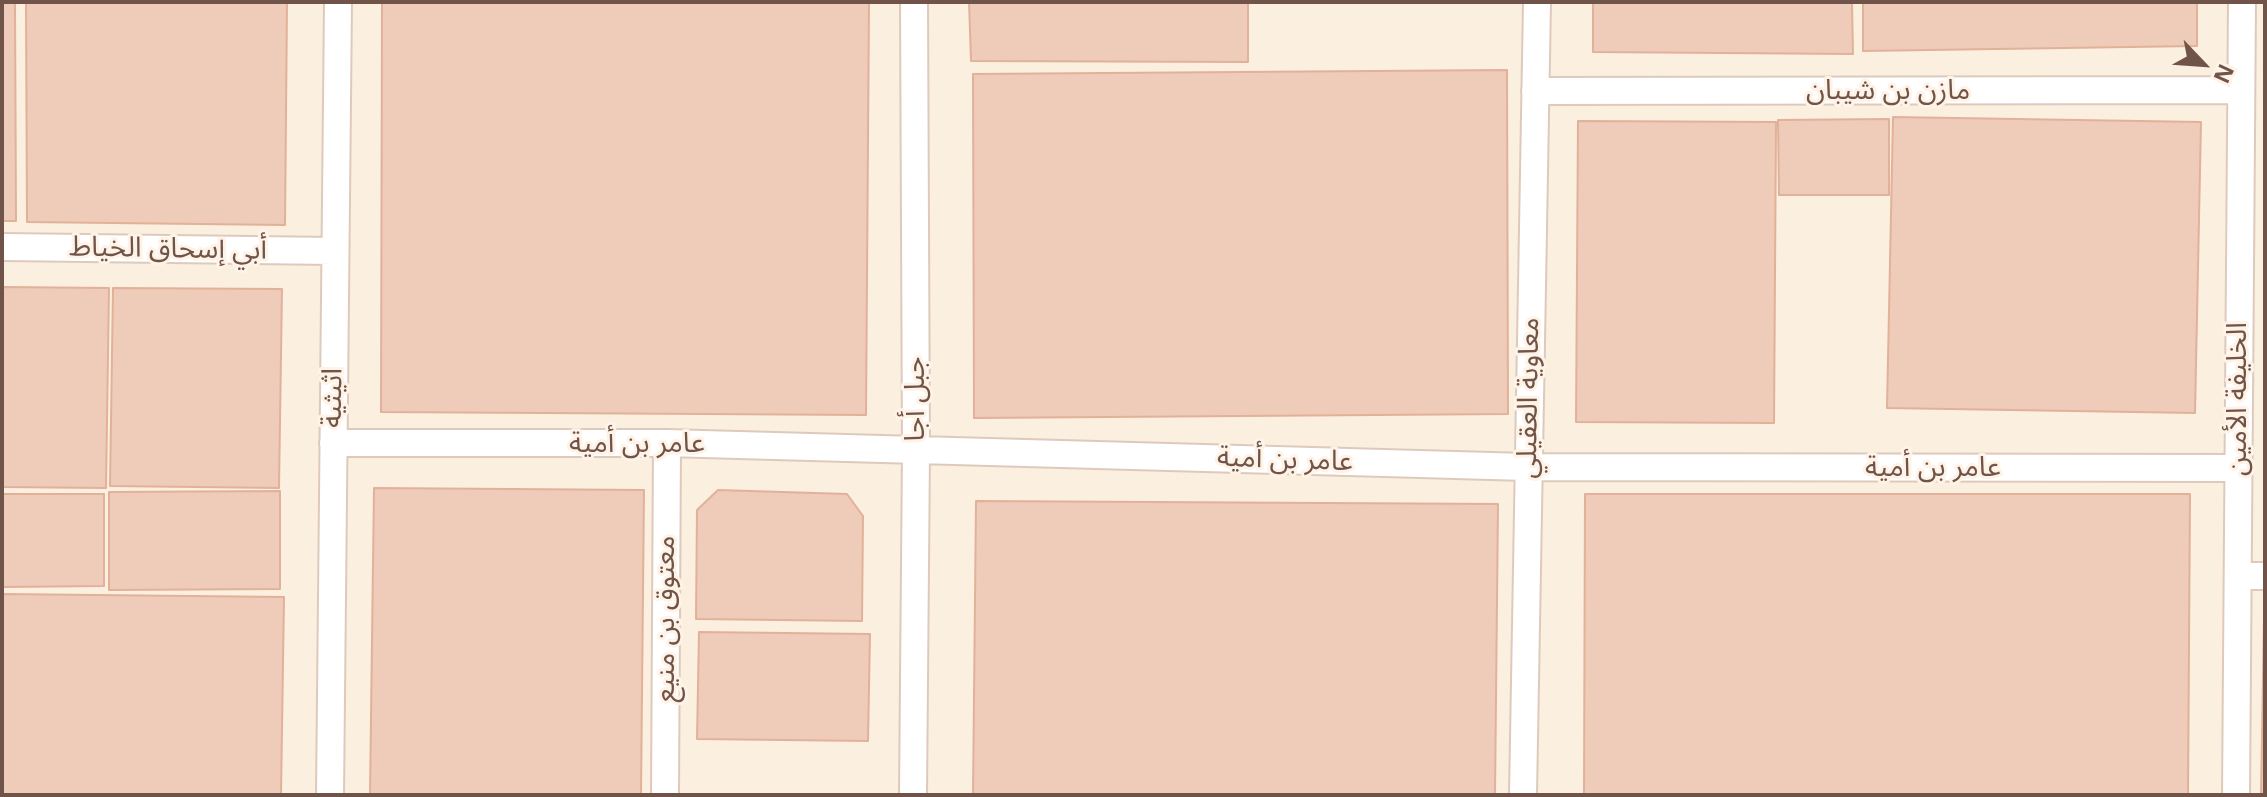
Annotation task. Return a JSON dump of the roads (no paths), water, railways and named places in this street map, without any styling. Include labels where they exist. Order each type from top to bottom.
[{"type":"street","name":"اثيثية","points":[[330,795],[338,2]]},
{"type":"street","name":"جبل أجا","points":[[913,795],[916,450],[914,2]]},
{"type":"street","name":"معاوية العقيلي","points":[[1523,795],[1537,2]]},
{"type":"street","name":"الخليفة الأمين","points":[[2236,795],[2242,2]]},
{"type":"street","name":"مازن بن شيبان","points":[[1535,91],[2241,90]]},
{"type":"street","name":"أبي إسحاق الخياط","points":[[2,247],[335,251]]},
{"type":"street","name":"عامر بن أمية","points":[[333,443],[667,443],[1527,467],[2237,468]]},
{"type":"street","name":"معتوق بن منيع","points":[[665,795],[667,443]]},
{"type":"street","points":[[2239,576],[2265,576]]}]
